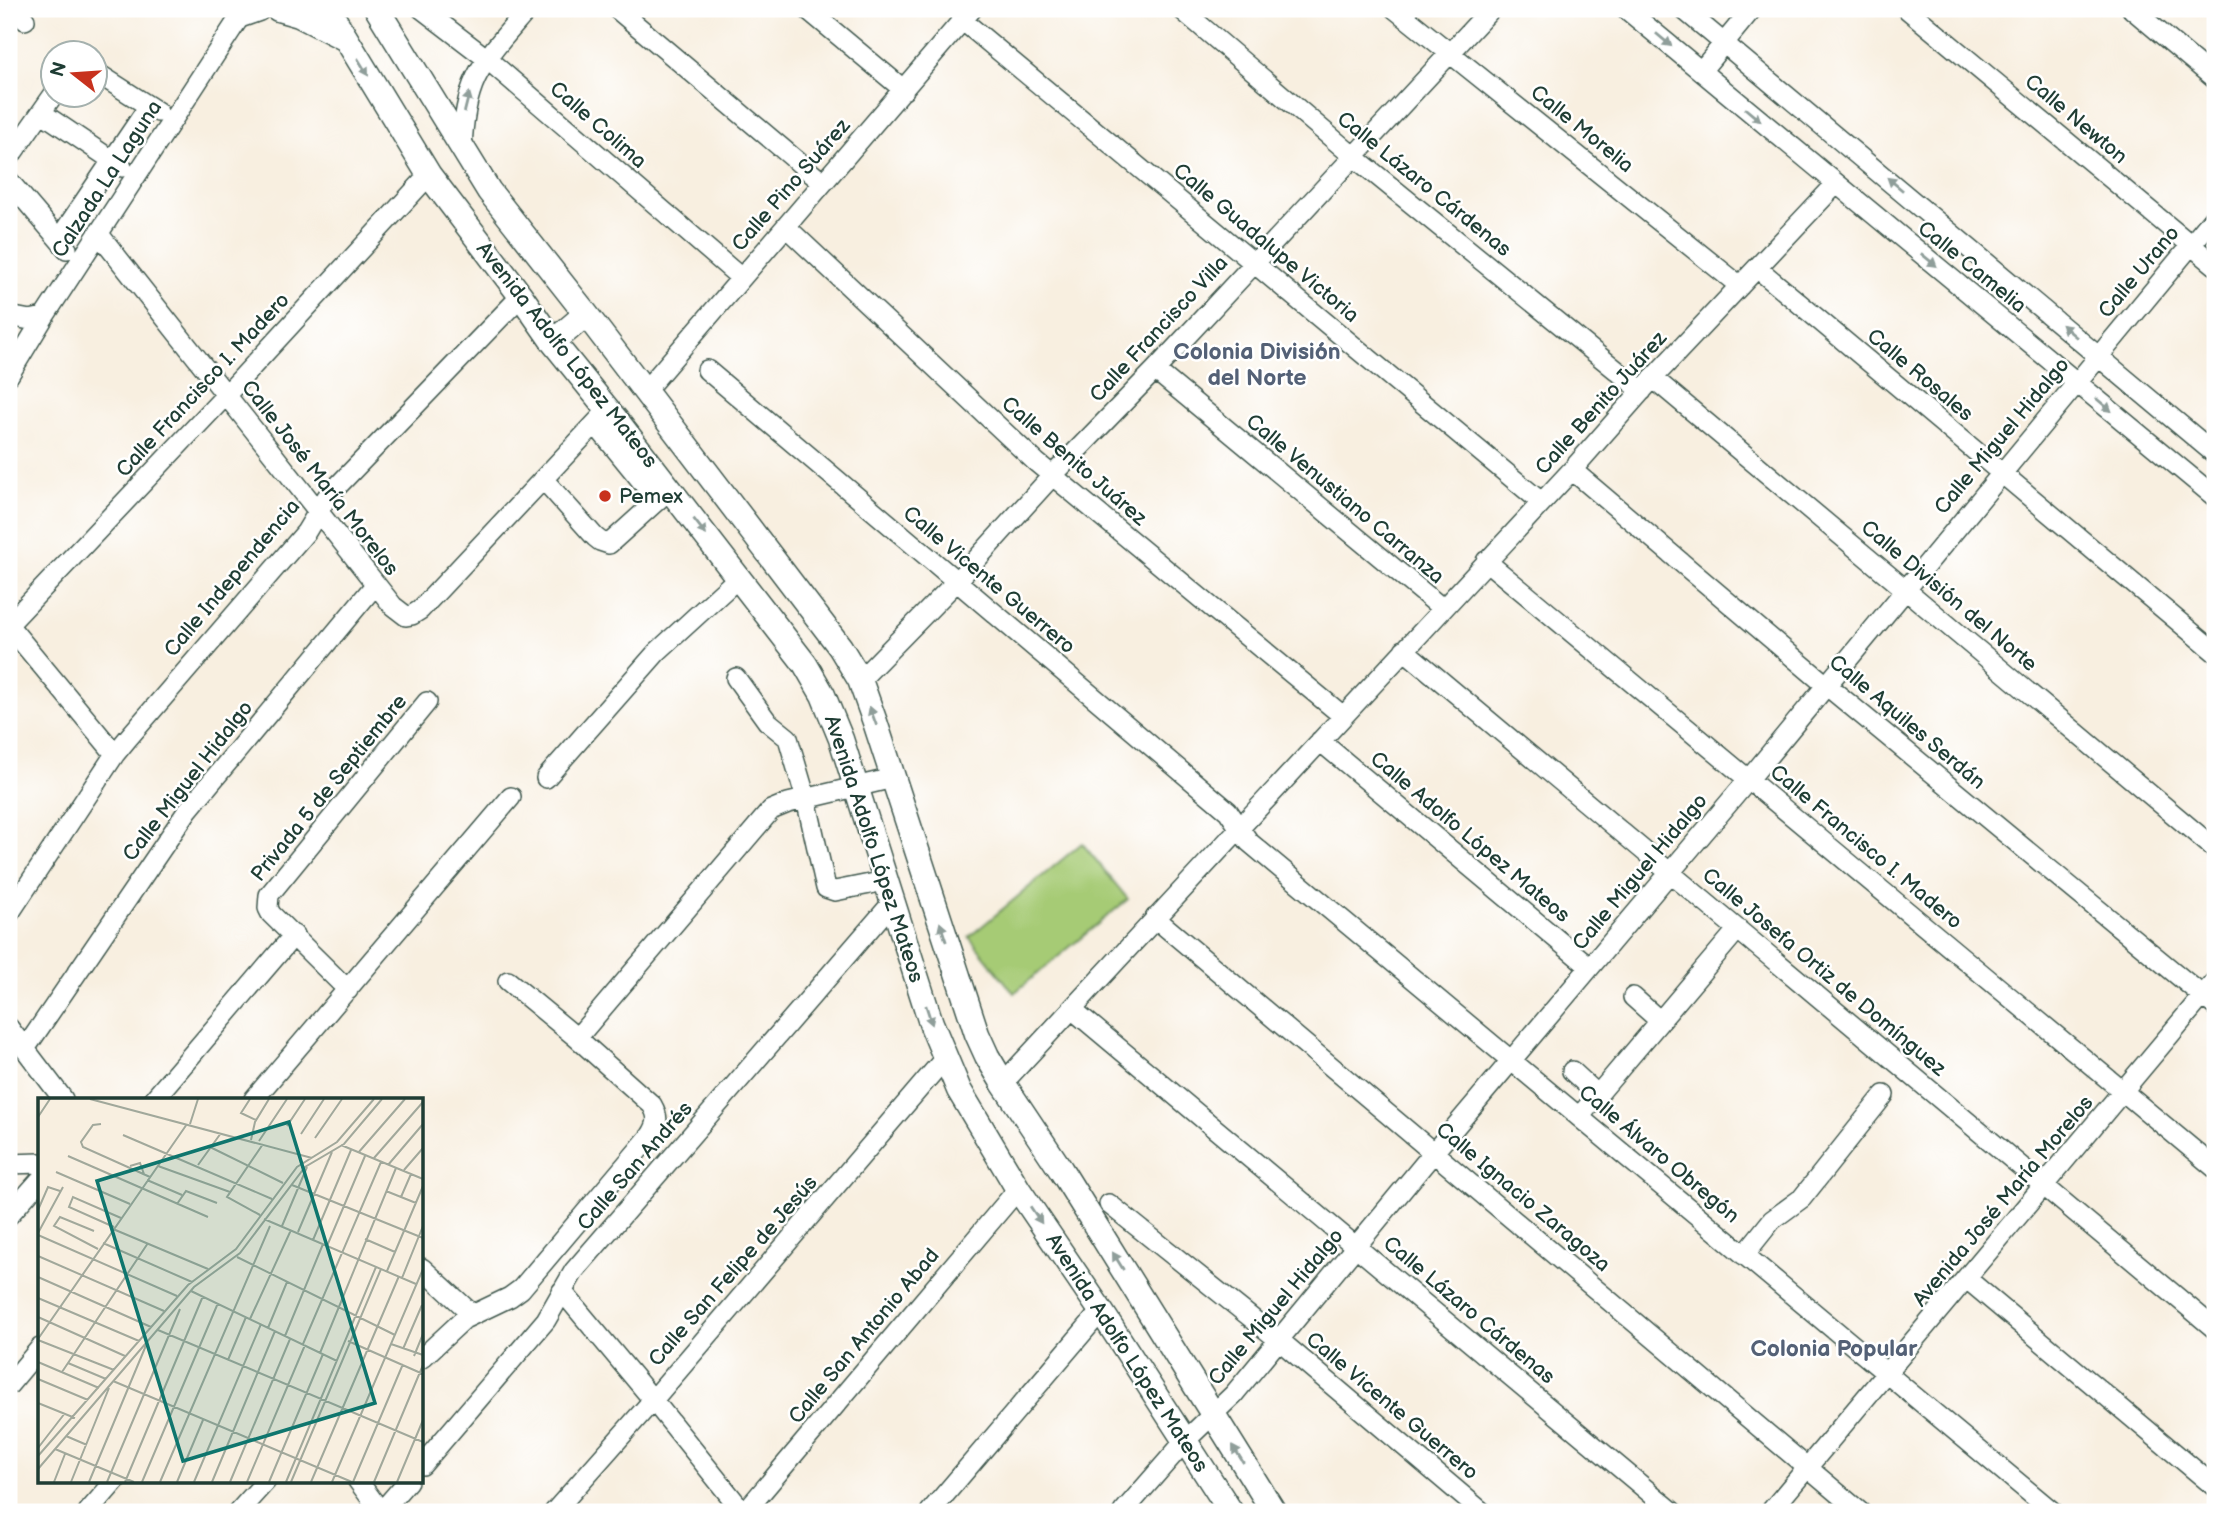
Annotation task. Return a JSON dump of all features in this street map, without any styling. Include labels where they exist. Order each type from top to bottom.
[{"type":"main road","points":[[278,9],[299,15],[344,38]]},
{"type":"main road","name":"Avenida Adolfo López Mateos","points":[[328,9],[429,175],[521,296],[606,423],[664,494],[739,577],[805,664],[841,739],[931,1023],[959,1090],[1018,1189],[1101,1311],[1231,1512]]},
{"type":"main road","name":"Avenida Adolfo López Mateos","points":[[377,9],[489,191],[811,608],[860,680],[977,1034],[1003,1083],[1061,1170],[1274,1512]]},
{"type":"main road","points":[[553,342],[586,314]]},
{"type":"street","name":"Calle Colima","points":[[422,9],[486,58],[741,278]]},
{"type":"street","points":[[462,150],[463,118],[479,69],[528,9]]},
{"type":"street","points":[[617,9],[823,183]]},
{"type":"street","points":[[807,9],[904,90]]},
{"type":"street","name":"Calle Lázaro Cárdenas","points":[[1181,9],[1353,156],[1647,385]]},
{"type":"street","name":"Calle Morelia","points":[[1395,9],[1740,286]]},
{"type":"street","name":"Calle Francisco Villa","points":[[860,680],[956,582],[1052,476],[1491,9]]},
{"type":"street","name":"Calle Camelia","points":[[1626,9],[2215,497]]},
{"type":"street","name":"Calle Camelia","points":[[1683,9],[2215,454]]},
{"type":"street","points":[[1701,71],[1752,9]]},
{"type":"street","name":"Calle Newton","points":[[1907,9],[2215,265]]},
{"type":"street","points":[[2132,9],[2215,79]]},
{"type":"street","name":"Calzada La Laguna","points":[[9,375],[98,233],[248,11]]},
{"type":"street","name":"Calle Pino Suárez","points":[[644,392],[967,15]]},
{"type":"street","name":"Calle Guadalupe Victoria","points":[[967,15],[1253,262],[1541,502]]},
{"type":"street","points":[[108,80],[172,121]]},
{"type":"street","points":[[59,239],[149,106]]},
{"type":"street","points":[[9,158],[45,108]]},
{"type":"street","points":[[42,113],[136,178]]},
{"type":"street","name":"Calle Francisco I. Madero","points":[[9,625],[429,175]]},
{"type":"street","points":[[9,181],[79,263]]},
{"type":"street","name":"Calle Benito Juárez","points":[[1003,1083],[1836,184]]},
{"type":"street","name":"Calle Urano","points":[[2099,356],[2215,216]]},
{"type":"street","name":"Calle Benito Juárez","points":[[786,227],[1052,476],[1343,716]]},
{"type":"street","name":"Calle José María Morelos","points":[[98,233],[375,585],[393,606],[406,615],[420,610],[548,485]]},
{"type":"street","name":"Calle Rosales","points":[[1757,268],[2215,652]]},
{"type":"street","name":"Calle Independencia","points":[[9,914],[115,754],[306,531],[327,497],[521,296]]},
{"type":"street","points":[[9,316],[30,320],[44,317]]},
{"type":"street","name":"Calle Miguel Hidalgo","points":[[1123,1512],[1185,1441],[1234,1394],[2099,356]]},
{"type":"street","name":"Calle Vicente Guerrero","points":[[707,370],[1228,811],[1239,827]]},
{"type":"street","name":"Calle Venustiano Carranza","points":[[1154,370],[1443,609]]},
{"type":"street","name":"Calle División del Norte","points":[[1647,385],[1905,590],[2215,849]]},
{"type":"street","points":[[606,423],[548,485],[595,537],[609,544],[664,494]]},
{"type":"street","name":"Calle Aquiles Serdán","points":[[1572,470],[1826,685],[2211,995]]},
{"type":"street","name":"Calle Francisco I. Madero","points":[[1486,561],[2215,1168]]},
{"type":"street","points":[[546,778],[657,652],[739,577]]},
{"type":"street","name":"Calle Miguel Hidalgo","points":[[25,1049],[188,810],[375,585]]},
{"type":"street","points":[[9,625],[115,754]]},
{"type":"street","name":"Calle Josefa Ortiz de Domínguez","points":[[1404,650],[2215,1329]]},
{"type":"street","points":[[736,678],[767,721],[788,737],[806,799],[826,888],[835,891],[888,892]]},
{"type":"street","name":"Privada 5 de Septiembre","points":[[348,990],[271,914],[268,908],[269,895],[427,702]]},
{"type":"street","name":"Calle Adolfo López Mateos","points":[[1320,741],[1590,967]]},
{"type":"street","points":[[577,1038],[768,813],[776,807],[892,778]]},
{"type":"street","points":[[255,1098],[511,797]]},
{"type":"street","name":"Calle Álvaro Obregón","points":[[1239,827],[1249,842],[2053,1512]]},
{"type":"street","name":"Calle San Andrés","points":[[424,1463],[546,1320],[574,1271],[888,892]]},
{"type":"street","name":"Calle Ignacio Zaragoza","points":[[1155,918],[1860,1512]]},
{"type":"street","points":[[1579,1117],[1738,929]]},
{"type":"street","points":[[155,1098],[293,935]]},
{"type":"street","points":[[424,1356],[472,1314],[510,1297],[521,1289],[657,1126],[658,1118],[652,1105],[508,981]]},
{"type":"street","name":"Avenida José María Morelos","points":[[1770,1512],[2124,1092],[2211,995]]},
{"type":"street","points":[[1633,997],[1660,1021]]},
{"type":"street","name":"Calle Lázaro Cárdenas","points":[[1072,1009],[1673,1512]]},
{"type":"street","points":[[9,1028],[62,1098]]},
{"type":"street","name":"Calle San Felipe de Jesús","points":[[554,1512],[945,1059]]},
{"type":"street","points":[[1572,1071],[1598,1095]]},
{"type":"street","points":[[1744,1255],[1772,1220],[1802,1198],[1884,1095]]},
{"type":"street","points":[[9,1164],[38,1163]]},
{"type":"street","points":[[9,1215],[38,1182]]},
{"type":"street","name":"Calle San Antonio Abad","points":[[744,1512],[1018,1189]]},
{"type":"street","name":"Calle Vicente Guerrero","points":[[1109,1204],[1279,1340],[1482,1512]]},
{"type":"street","points":[[424,1270],[472,1314]]},
{"type":"street","points":[[1967,1279],[2215,1487]]},
{"type":"street","points":[[562,1291],[744,1512]]},
{"type":"street","points":[[930,1512],[1101,1311]]},
{"type":"street","points":[[9,1385],[38,1350]]},
{"type":"street","points":[[88,1512],[114,1482]]},
{"type":"street","points":[[238,1512],[265,1482]]},
{"type":"street","points":[[360,1482],[374,1509],[407,1482]]},
{"type":"green space","points":[[1082,843],[1128,899],[1014,993],[969,937]]},
{"type":"place","name":"Pemex","points":[[605,496]]},
{"type":"district","name":"Colonia División del Norte","points":[[1257,365]]},
{"type":"district","name":"Colonia Popular","points":[[1834,1349]]}]
